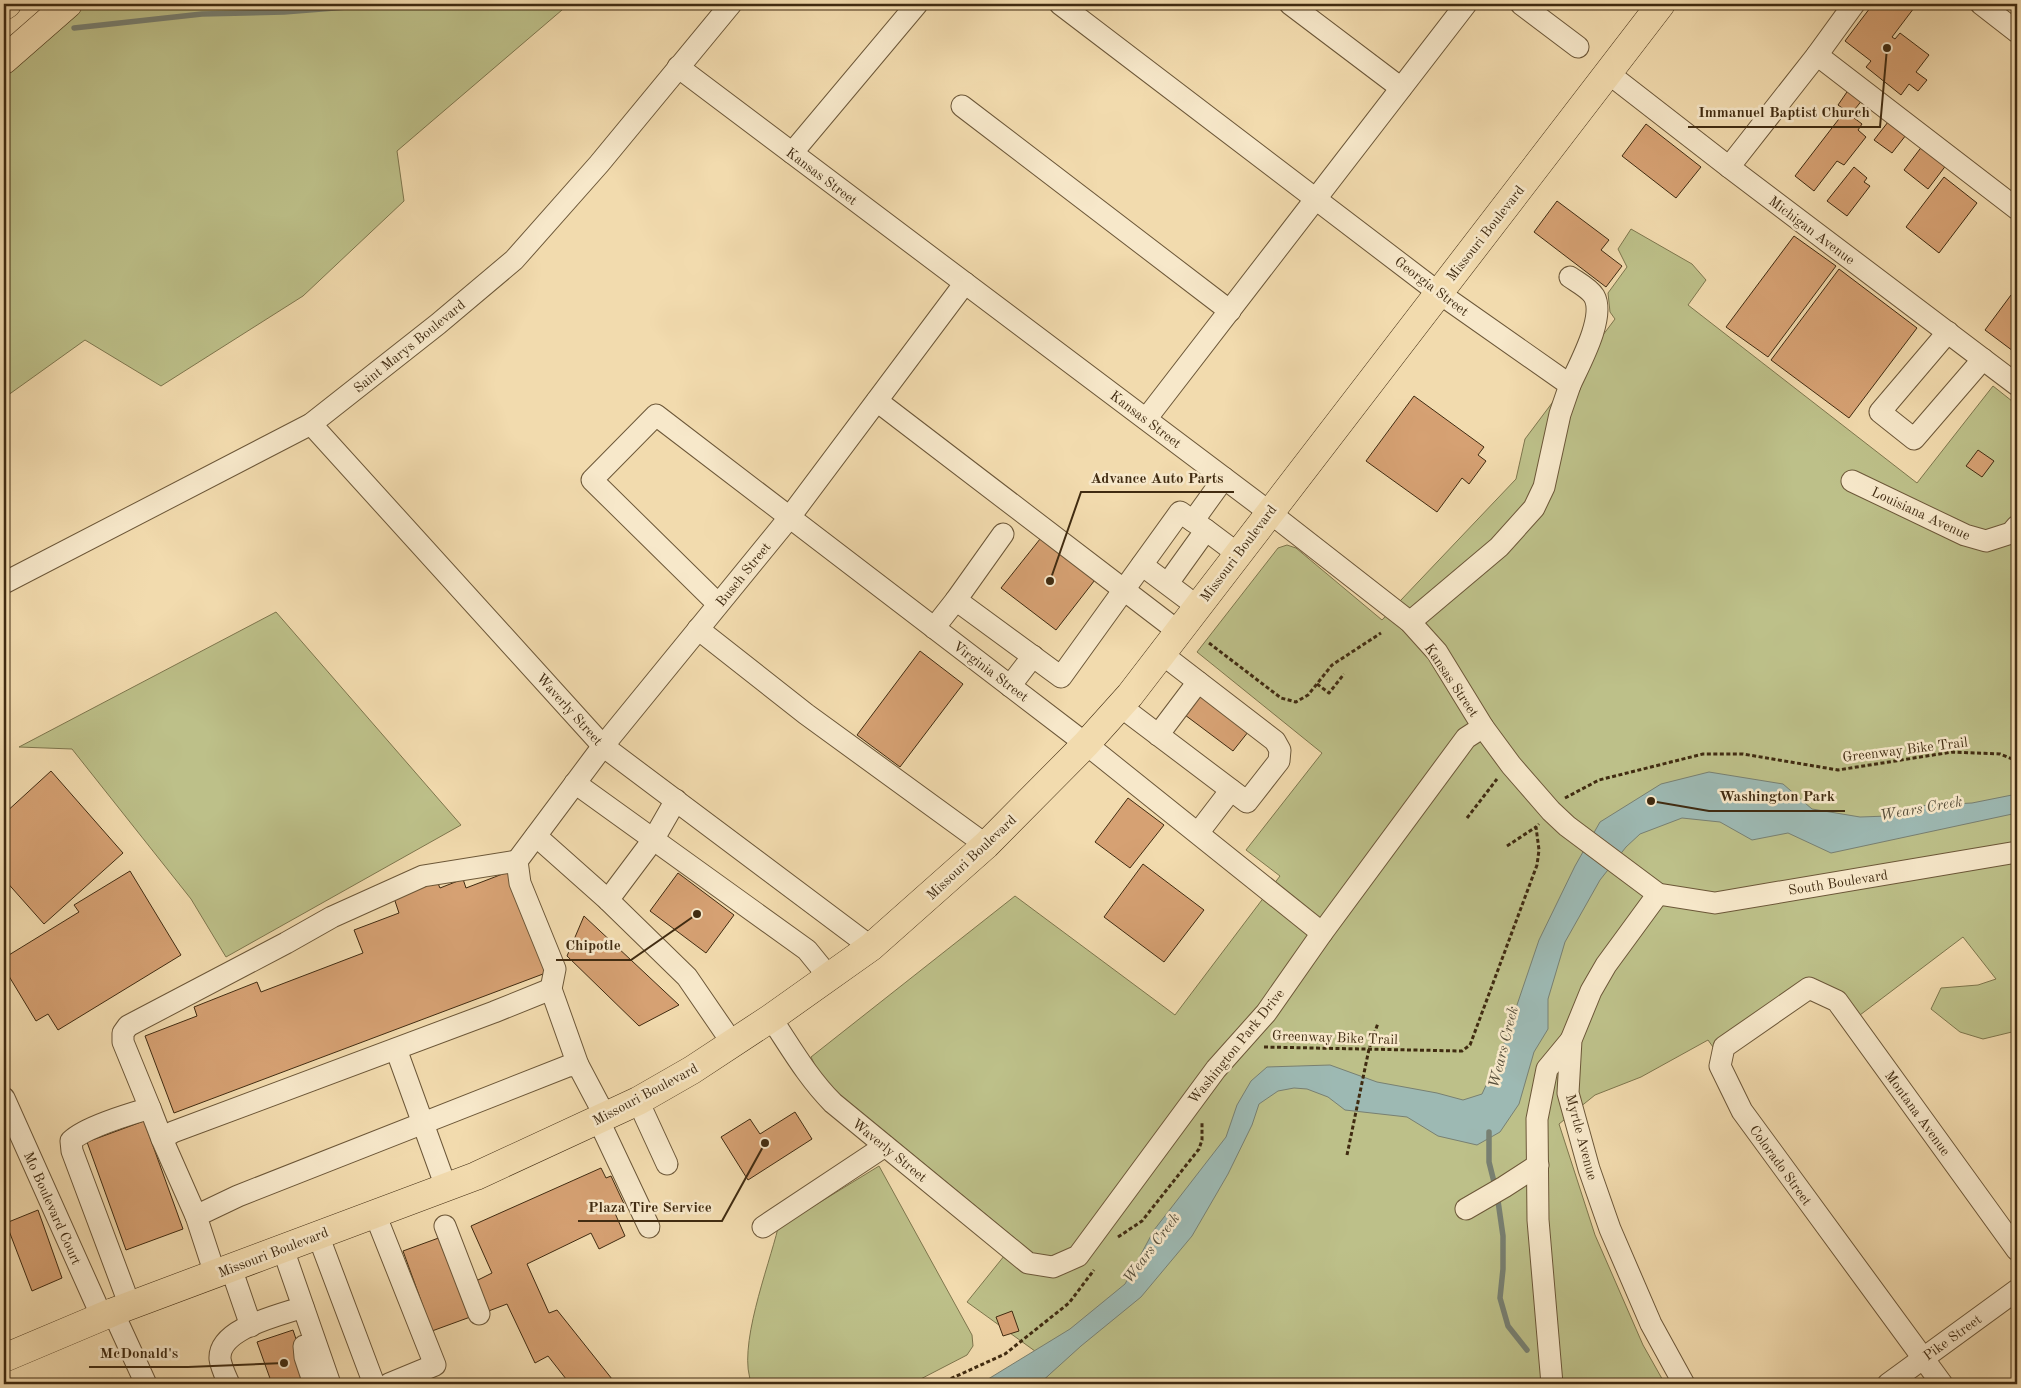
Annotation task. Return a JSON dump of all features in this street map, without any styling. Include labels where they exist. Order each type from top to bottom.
[{"type":"main road","points":[[4,60],[68,4]]},
{"type":"main road","name":"Missouri Boulevard","points":[[4,1358],[115,1312],[476,1176],[638,1100],[733,1044],[871,947],[986,845],[1086,744],[1120,706],[1662,4]]},
{"type":"street","name":"Saint Marys Boulevard","points":[[4,583],[311,424],[438,324],[514,260],[598,164],[731,4]]},
{"type":"street","points":[[792,153],[917,4]]},
{"type":"street","name":"Georgia Street","points":[[1060,4],[1439,293],[1570,385]]},
{"type":"street","points":[[1290,4],[1401,88]]},
{"type":"street","points":[[1146,419],[1466,4]]},
{"type":"street","points":[[1521,4],[1578,47]]},
{"type":"street","points":[[1729,167],[1817,55],[1854,4]]},
{"type":"street","points":[[1981,4],[2017,32]]},
{"type":"street","points":[[1817,55],[2017,209]]},
{"type":"street","name":"Kansas Street","points":[[678,67],[1269,512],[1410,622],[1436,652],[1483,727],[1511,765],[1551,811],[1567,826],[1658,894]]},
{"type":"street","name":"Michigan Avenue","points":[[1608,73],[2017,385]]},
{"type":"street","points":[[962,106],[1230,311]]},
{"type":"street","points":[[1410,622],[1499,547],[1534,508],[1544,487],[1560,414],[1570,385],[1589,342],[1596,318],[1597,307],[1595,297],[1570,276]]},
{"type":"street","name":"Busch Street","points":[[517,861],[603,746],[789,518],[965,283]]},
{"type":"street","points":[[1948,332],[1880,412],[1914,439],[1983,359]]},
{"type":"street","points":[[877,401],[1179,632]]},
{"type":"street","name":"Virginia Street","points":[[718,604],[592,480],[656,415],[1086,744],[1322,933]]},
{"type":"street","name":"Waverly Street","points":[[311,424],[603,746],[871,947]]},
{"type":"street","points":[[1168,583],[1224,478]]},
{"type":"street","name":"Louisiana Avenue","points":[[1852,481],[1965,535],[1986,541],[2011,533],[2017,526]]},
{"type":"street","points":[[956,600],[1060,677],[1180,512],[1238,554]]},
{"type":"street","points":[[934,628],[1003,534]]},
{"type":"street","points":[[1142,565],[1198,607]]},
{"type":"street","points":[[698,629],[806,714],[986,845]]},
{"type":"street","points":[[1120,706],[1248,802],[1279,761],[1280,750],[1275,741],[1162,654]]},
{"type":"street","points":[[1010,686],[1033,656]]},
{"type":"street","points":[[1158,735],[1198,682]]},
{"type":"street","name":"Washington Park Drive","points":[[1028,1263],[1052,1267],[1078,1256],[1216,1068],[1266,1013],[1322,933],[1466,738],[1483,727]]},
{"type":"street","points":[[575,782],[807,950],[829,977]]},
{"type":"street","points":[[1198,833],[1231,790]]},
{"type":"street","points":[[608,900],[653,840],[676,800]]},
{"type":"street","points":[[536,836],[608,900],[687,977],[733,1044]]},
{"type":"street","name":"South Boulevard","points":[[1658,894],[1715,903],[2017,852]]},
{"type":"street","points":[[242,1330],[223,1271],[196,1216],[162,1138],[123,1042],[123,1033],[128,1026],[332,917],[422,876],[517,861],[520,883],[555,969],[550,989],[578,1065],[649,1227]]},
{"type":"street","name":"Myrtle Avenue","points":[[1658,894],[1606,965],[1591,991],[1572,1040],[1568,1093],[1589,1168],[1610,1229],[1651,1324],[1684,1384]]},
{"type":"street","name":"Montana Avenue","points":[[1809,988],[1837,1001],[2017,1250]]},
{"type":"street","name":"Colorado Street","points":[[1809,988],[1724,1048],[1720,1066],[1742,1111],[1942,1384]]},
{"type":"street","points":[[162,1138],[173,1132],[550,989]]},
{"type":"street","name":"Waverly Street","points":[[771,1018],[818,1088],[885,1146],[1028,1263]]},
{"type":"street","points":[[1552,1384],[1538,1220],[1537,1119],[1547,1069],[1572,1040]]},
{"type":"street","points":[[396,1049],[446,1187]]},
{"type":"street","points":[[196,1216],[238,1196],[422,1122],[560,1068],[578,1065]]},
{"type":"street","name":"Mo Boulevard Court","points":[[4,1098],[10,1128],[115,1312]]},
{"type":"street","points":[[638,1100],[668,1164]]},
{"type":"street","points":[[146,1384],[115,1312],[72,1151],[71,1141],[78,1134],[150,1108]]},
{"type":"street","points":[[763,1227],[885,1146]]},
{"type":"street","points":[[1466,1209],[1538,1165]]},
{"type":"street","points":[[375,1214],[435,1365],[389,1384]]},
{"type":"street","points":[[445,1226],[479,1314]]},
{"type":"street","points":[[318,1235],[374,1384]]},
{"type":"street","points":[[283,1248],[330,1384]]},
{"type":"street","name":"Pike Street","points":[[1888,1384],[2017,1290]]},
{"type":"street","points":[[229,1384],[220,1359],[222,1349],[242,1330],[306,1314]]},
{"type":"street","points":[[306,1314],[309,1329],[304,1350],[314,1384]]},
{"type":"street","points":[[241,1384],[230,1354],[230,1344],[242,1330]]},
{"type":"path","points":[[1209,643],[1280,698],[1296,702],[1308,696],[1332,665],[1381,633]]},
{"type":"path","points":[[1316,684],[1329,693],[1344,674]]},
{"type":"path","name":"Greenway Bike Trail","points":[[1563,800],[1600,780],[1703,754],[1743,754],[1838,770],[1952,752],[2000,754],[2017,761]]},
{"type":"path","points":[[1467,818],[1502,773]]},
{"type":"path","points":[[1507,846],[1536,827],[1540,822]]},
{"type":"path","name":"Greenway Bike Trail","points":[[1259,1050],[1265,1046],[1462,1051],[1470,1045],[1536,865],[1540,850],[1536,827]]},
{"type":"path","points":[[1347,1155],[1367,1058],[1378,1023]]},
{"type":"path","points":[[1114,1243],[1120,1235],[1142,1221],[1199,1149],[1202,1140],[1204,1113]]},
{"type":"path","points":[[939,1384],[1005,1354],[1069,1303],[1097,1265]]},
{"type":"green space","points":[[82,4],[569,4],[397,151],[404,201],[303,296],[161,386],[85,340],[4,398],[4,78]]},
{"type":"green space","points":[[1631,229],[1692,264],[1706,280],[1688,305],[1917,483],[1993,386],[2017,405],[2017,1033],[2016,1031],[1983,1039],[1960,1032],[1931,1009],[1941,988],[1978,985],[1996,979],[1963,937],[1860,1015],[1823,987],[1713,1047],[1708,1040],[1641,1077],[1595,1095],[1559,1124],[1595,1235],[1643,1345],[1665,1384],[1039,1384],[1057,1367],[967,1302],[1017,1240],[822,1080],[811,1057],[1015,896],[1175,1015],[1280,876],[1246,850],[1322,753],[1197,652],[1278,548],[1287,545],[1296,548],[1382,620],[1516,479],[1525,439],[1615,319],[1610,312],[1608,293],[1627,267],[1618,249]]},
{"type":"green space","points":[[276,612],[461,825],[226,957],[191,899],[72,749],[19,747]]},
{"type":"green space","points":[[879,1166],[972,1335],[973,1346],[967,1355],[911,1384],[752,1384],[748,1369],[751,1330],[778,1228]]},
{"type":"water","name":"Wears Creek","points":[[1709,772],[1783,784],[1812,809],[1860,817],[1888,816],[1914,806],[1972,803],[2017,794],[2017,813],[1831,853],[1788,833],[1752,840],[1720,822],[1682,818],[1640,834],[1626,847],[1600,880],[1565,942],[1548,999],[1548,1029],[1534,1052],[1519,1104],[1500,1132],[1477,1145],[1438,1136],[1407,1117],[1345,1110],[1328,1097],[1307,1089],[1294,1088],[1278,1091],[1259,1104],[1252,1125],[1228,1174],[1192,1236],[1141,1297],[1081,1346],[1039,1384],[980,1384],[1070,1329],[1125,1284],[1154,1230],[1226,1137],[1237,1105],[1251,1081],[1267,1067],[1330,1065],[1377,1082],[1437,1093],[1463,1100],[1482,1094],[1500,1055],[1539,940],[1575,866],[1600,822],[1661,784]]},
{"type":"building","points":[[1873,4],[1917,4],[1892,37],[1895,39],[1900,33],[1929,55],[1916,72],[1927,80],[1918,91],[1909,84],[1901,95],[1866,67],[1871,61],[1845,41]]},
{"type":"building","points":[[1849,89],[1863,99],[1851,114],[1838,105]]},
{"type":"building","points":[[1845,111],[1862,124],[1858,130],[1866,137],[1844,165],[1837,161],[1814,191],[1795,176]]},
{"type":"building","points":[[1888,122],[1906,135],[1892,153],[1874,140]]},
{"type":"building","points":[[1646,124],[1701,167],[1676,198],[1622,156]]},
{"type":"building","points":[[1923,145],[1947,164],[1928,189],[1904,170]]},
{"type":"building","points":[[1854,167],[1867,178],[1864,182],[1870,186],[1847,216],[1827,201]]},
{"type":"building","points":[[1944,177],[1977,203],[1939,253],[1906,227]]},
{"type":"building","points":[[1557,201],[1609,240],[1601,250],[1622,266],[1606,287],[1534,232]]},
{"type":"building","points":[[1794,236],[1836,266],[1768,357],[1726,327]]},
{"type":"building","points":[[1839,269],[1917,328],[1849,418],[1771,360]]},
{"type":"building","points":[[2011,295],[2017,299],[2017,354],[1985,330]]},
{"type":"building","points":[[1414,396],[1484,447],[1478,455],[1486,461],[1469,484],[1462,478],[1437,512],[1366,461]]},
{"type":"building","points":[[1978,450],[1994,461],[1982,477],[1966,466]]},
{"type":"building","points":[[1044,534],[1098,576],[1056,630],[1001,588]]},
{"type":"building","points":[[920,651],[963,684],[900,767],[857,735]]},
{"type":"building","points":[[1204,690],[1252,727],[1233,751],[1185,715]]},
{"type":"building","points":[[51,771],[123,853],[44,924],[4,879],[4,814]]},
{"type":"building","points":[[1128,798],[1164,825],[1130,868],[1095,842]]},
{"type":"building","points":[[1143,864],[1204,910],[1164,962],[1104,917]]},
{"type":"building","points":[[513,870],[551,971],[174,1113],[145,1036],[197,1016],[194,1007],[257,982],[261,992],[363,953],[354,930],[399,913],[393,895],[436,879],[440,888],[463,879],[466,888]]},
{"type":"building","points":[[130,871],[181,955],[58,1030],[48,1014],[36,1021],[4,968],[4,958],[79,912],[74,905]]},
{"type":"building","points":[[678,873],[734,915],[706,953],[650,911]]},
{"type":"building","points":[[584,916],[679,1005],[639,1026],[567,956]]},
{"type":"building","points":[[795,1112],[812,1139],[748,1180],[721,1137],[750,1119],[760,1134]]},
{"type":"building","points":[[144,1121],[183,1229],[126,1250],[87,1142]]},
{"type":"building","points":[[601,1168],[606,1178],[611,1176],[625,1206],[614,1211],[625,1236],[599,1249],[591,1233],[527,1264],[549,1313],[557,1310],[616,1384],[570,1384],[548,1356],[535,1363],[507,1304],[486,1312],[472,1283],[492,1273],[471,1226]]},
{"type":"building","points":[[38,1210],[62,1278],[32,1291],[6,1223]]},
{"type":"building","points":[[444,1236],[473,1316],[432,1331],[403,1251]]},
{"type":"building","points":[[1012,1311],[1019,1331],[1003,1336],[996,1317]]},
{"type":"building","points":[[293,1330],[311,1384],[272,1384],[257,1342]]},
{"type":"waterway","points":[[74,28],[202,14],[284,12],[347,7],[351,4]]},
{"type":"waterway","points":[[1489,1132],[1489,1162],[1494,1182]]},
{"type":"waterway","points":[[1498,1201],[1503,1236],[1503,1269],[1500,1298],[1508,1326],[1527,1350]]},
{"type":"place","name":"Immanuel Baptist Church","points":[[1887,48]]},
{"type":"place","name":"Advance Auto Parts","points":[[1050,581]]},
{"type":"place","name":"Washington Park","points":[[1651,801]]},
{"type":"place","name":"Chipotle","points":[[697,914]]},
{"type":"place","name":"Plaza Tire Service","points":[[765,1143]]},
{"type":"place","name":"McDonald's","points":[[284,1363]]}]
